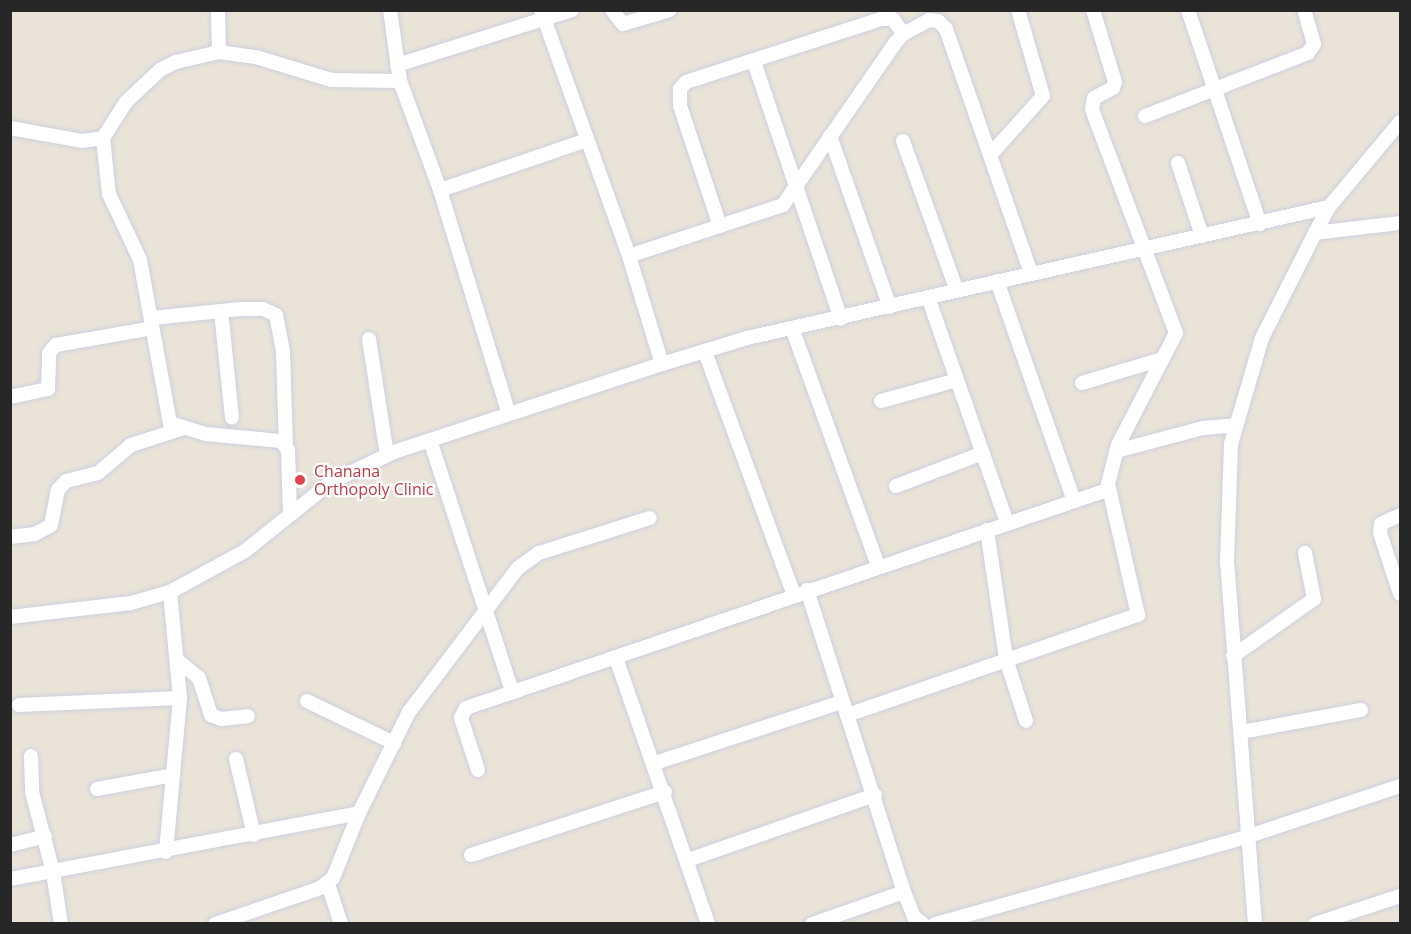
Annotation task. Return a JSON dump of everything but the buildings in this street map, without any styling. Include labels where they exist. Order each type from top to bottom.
[{"type":"street","points":[[218,10],[219,52]]},
{"type":"street","points":[[390,10],[400,81],[440,190],[509,414]]},
{"type":"street","points":[[397,65],[542,16],[572,10]]},
{"type":"street","points":[[612,10],[623,24],[670,10]]},
{"type":"street","points":[[991,154],[1043,96],[1018,10]]},
{"type":"street","points":[[847,715],[1006,659],[1137,617],[1129,567],[1107,490],[1116,451],[1176,333],[1092,109],[1094,98],[1113,88],[1115,82],[1093,10]]},
{"type":"street","points":[[1188,10],[1260,224]]},
{"type":"street","points":[[1145,116],[1215,92],[1312,50],[1314,40],[1304,10]]},
{"type":"street","points":[[542,16],[628,256],[662,364]]},
{"type":"street","points":[[720,226],[678,98],[686,82],[754,62],[881,19],[893,19],[903,34]]},
{"type":"street","points":[[628,256],[783,205],[903,34],[929,20],[938,21],[946,29],[1031,273]]},
{"type":"street","points":[[181,429],[167,418],[153,323],[140,260],[109,194],[103,138],[126,102],[160,70],[176,62],[219,52],[256,57],[331,80],[400,81]]},
{"type":"street","points":[[754,62],[842,319]]},
{"type":"street","points":[[1255,924],[1246,837],[1241,732],[1227,564],[1229,458],[1235,425],[1262,338],[1329,207],[1401,123]]},
{"type":"street","points":[[10,128],[82,141],[103,138]]},
{"type":"street","points":[[830,136],[890,307]]},
{"type":"street","points":[[440,190],[587,140]]},
{"type":"street","points":[[903,141],[957,291]]},
{"type":"street","points":[[1178,163],[1202,236]]},
{"type":"street","points":[[10,617],[131,603],[170,592],[225,564],[341,476],[387,455],[662,364],[792,328],[842,319],[997,280],[1329,207]]},
{"type":"street","points":[[1315,233],[1401,223]]},
{"type":"street","points":[[997,280],[1074,501]]},
{"type":"street","points":[[928,297],[1008,523]]},
{"type":"street","points":[[10,397],[48,390],[49,353],[56,345],[153,323],[221,311],[263,309],[279,320],[290,514]]},
{"type":"street","points":[[221,311],[232,417]]},
{"type":"street","points":[[792,328],[878,565]]},
{"type":"street","points":[[369,339],[387,455]]},
{"type":"street","points":[[705,352],[801,592],[847,715],[875,795],[904,892],[914,917],[923,924]]},
{"type":"street","points":[[1082,383],[1162,359]]},
{"type":"street","points":[[881,401],[957,380]]},
{"type":"street","points":[[1116,451],[1203,428],[1235,425]]},
{"type":"street","points":[[10,537],[34,534],[51,525],[58,490],[66,481],[98,473],[131,445],[181,429],[271,439],[286,445]]},
{"type":"street","points":[[430,440],[512,691]]},
{"type":"street","points":[[896,486],[983,453]]},
{"type":"street","points":[[478,770],[461,714],[512,691],[616,658],[878,565],[1107,490]]},
{"type":"street","points":[[1401,515],[1380,528],[1401,594]]},
{"type":"street","points":[[341,924],[328,884],[359,813],[421,694],[486,607],[518,568],[538,553],[650,518]]},
{"type":"street","points":[[987,530],[1006,659],[1026,721]]},
{"type":"street","points":[[1233,656],[1314,599],[1305,553]]},
{"type":"street","points":[[166,852],[180,698],[170,592]]},
{"type":"street","points":[[616,658],[665,792],[708,924]]},
{"type":"street","points":[[178,661],[199,678],[211,715],[221,719],[248,716]]},
{"type":"street","points":[[19,705],[180,698]]},
{"type":"street","points":[[307,701],[394,743]]},
{"type":"street","points":[[655,764],[842,702]]},
{"type":"street","points":[[1241,732],[1361,710]]},
{"type":"street","points":[[31,756],[32,792],[53,872],[61,924]]},
{"type":"street","points":[[236,759],[254,835]]},
{"type":"street","points":[[97,789],[173,775]]},
{"type":"street","points":[[935,924],[1246,837],[1401,786]]},
{"type":"street","points":[[471,855],[665,792]]},
{"type":"street","points":[[688,860],[875,795]]},
{"type":"street","points":[[10,879],[166,852],[359,813]]},
{"type":"street","points":[[10,845],[45,836]]},
{"type":"street","points":[[215,924],[328,884]]},
{"type":"street","points":[[812,924],[904,892]]},
{"type":"street","points":[[1315,924],[1344,919],[1401,896]]},
{"type":"place","name":"Chanana Orthopoly Clinic","points":[[300,480]]}]
